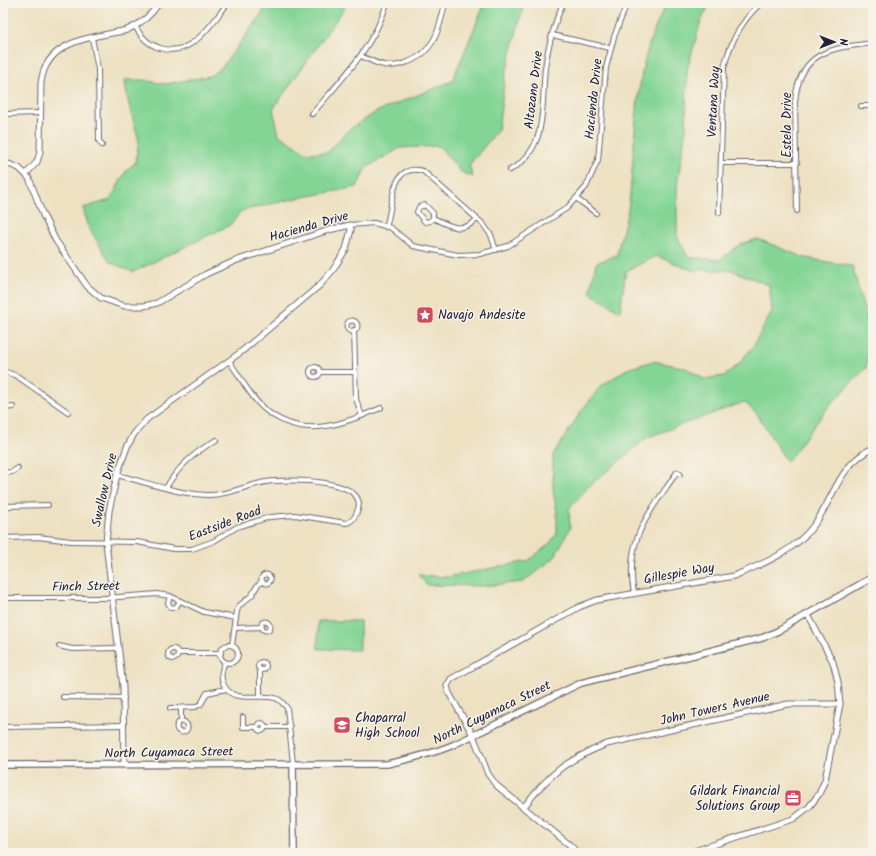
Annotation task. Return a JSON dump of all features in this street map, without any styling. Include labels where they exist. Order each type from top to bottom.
[{"type":"main road","name":"North Cuyamaca Street","points":[[3,765],[293,763],[387,764],[433,753],[581,683],[762,638],[808,615],[873,577]]},
{"type":"main road","points":[[293,763],[294,853]]},
{"type":"street","points":[[3,162],[15,166],[26,174],[40,155],[42,78],[50,58],[66,45],[127,30],[135,26],[148,17],[159,3]]},
{"type":"street","points":[[135,26],[143,38],[155,46],[168,50],[178,49],[188,46],[199,38],[228,3]]},
{"type":"street","points":[[312,114],[361,56],[375,32],[387,3]]},
{"type":"street","points":[[361,56],[386,66],[406,63],[427,51],[435,38],[445,3]]},
{"type":"street","name":"Altozano Drive","points":[[510,170],[527,157],[539,138],[545,69],[552,35],[563,3]]},
{"type":"street","name":"Hacienda Drive","points":[[26,174],[32,182],[43,215],[56,241],[87,286],[101,298],[124,306],[144,306],[157,303],[206,274],[235,261],[329,230],[350,225],[374,223],[386,227],[414,246],[458,255],[480,254],[496,250],[520,240],[562,212],[577,199],[590,180],[598,160],[603,91],[610,48],[628,3]]},
{"type":"street","name":"Ventana Way","points":[[719,213],[723,77],[726,60],[735,36],[744,21],[762,3]]},
{"type":"street","points":[[552,35],[610,48]]},
{"type":"street","points":[[92,38],[98,69],[99,141],[102,145]]},
{"type":"street","name":"Estela Drive","points":[[797,211],[796,92],[804,71],[815,58],[831,50],[873,43]]},
{"type":"street","points":[[862,106],[873,106]]},
{"type":"street","points":[[3,114],[41,113]]},
{"type":"street","points":[[721,163],[797,163]]},
{"type":"street","points":[[386,227],[396,180],[403,172],[413,168],[423,171],[477,219],[489,231],[496,250]]},
{"type":"street","points":[[577,199],[596,213]]},
{"type":"street","points":[[425,205],[433,213],[433,218],[430,221],[425,222],[417,212],[419,207],[425,205]]},
{"type":"street","points":[[433,218],[459,228],[469,226],[477,219]]},
{"type":"street","name":"Swallow Drive","points":[[124,764],[124,698],[106,543],[109,511],[117,475],[127,446],[134,434],[147,419],[229,361],[320,285],[333,270],[346,249],[351,230],[350,225]]},
{"type":"street","points":[[354,330],[357,406],[362,416]]},
{"type":"street","points":[[229,361],[263,408],[284,421],[303,427],[317,428],[332,426],[381,408]]},
{"type":"street","points":[[3,371],[17,376],[68,412]]},
{"type":"street","points":[[320,372],[355,372]]},
{"type":"street","points":[[3,408],[13,407]]},
{"type":"street","points":[[117,475],[166,488],[182,465],[198,450],[216,440]]},
{"type":"street","name":"Gillespie Way","points":[[473,735],[449,693],[447,686],[453,677],[579,607],[597,600],[734,576],[754,568],[789,549],[815,524],[839,478],[860,456],[873,448]]},
{"type":"street","points":[[3,473],[12,472],[18,468]]},
{"type":"street","points":[[634,594],[632,557],[639,530],[677,472],[680,474]]},
{"type":"street","name":"Eastside Road","points":[[3,538],[38,537],[106,543],[137,542],[174,549],[192,549],[214,541],[237,527],[270,517],[296,515],[342,524],[352,521],[359,508],[356,496],[345,487],[302,481],[276,481],[209,495],[198,495],[166,488]]},
{"type":"street","points":[[3,506],[48,505]]},
{"type":"street","points":[[232,645],[239,606],[252,596],[257,586],[262,581]]},
{"type":"street","name":"Finch Street","points":[[3,598],[112,598],[157,594],[170,596],[204,612],[236,618]]},
{"type":"street","points":[[170,596],[168,604],[171,608],[176,608],[180,601]]},
{"type":"street","points":[[688,853],[793,819],[809,808],[819,794],[825,780],[840,704],[838,682],[833,662],[808,615]]},
{"type":"street","points":[[235,628],[262,627]]},
{"type":"street","points":[[232,645],[238,651],[238,657],[231,663],[225,662],[221,653],[224,647],[232,645]]},
{"type":"street","points":[[60,646],[72,649],[118,648]]},
{"type":"street","points":[[179,653],[221,653]]},
{"type":"street","points":[[225,662],[221,673],[226,689],[238,696],[273,697],[282,702],[289,714],[293,763]]},
{"type":"street","points":[[260,669],[260,696]]},
{"type":"street","points":[[170,708],[195,707],[201,704],[207,694],[226,689]]},
{"type":"street","points":[[63,697],[124,698]]},
{"type":"street","name":"John Towers Avenue","points":[[523,808],[550,776],[583,753],[607,744],[788,704],[840,704]]},
{"type":"street","points":[[181,708],[181,721]]},
{"type":"street","points":[[243,717],[243,727],[256,727],[260,732],[265,727],[290,727]]},
{"type":"street","points":[[3,726],[124,726]]},
{"type":"street","points":[[473,735],[488,774],[496,785],[565,841],[577,853]]},
{"type":"green space","points":[[268,3],[348,3],[273,109],[279,135],[307,153],[328,152],[347,131],[376,112],[452,81],[485,3],[524,3],[505,77],[498,130],[469,165],[473,177],[461,172],[439,146],[400,148],[366,168],[357,187],[293,199],[241,211],[230,225],[133,272],[110,262],[89,228],[83,208],[110,200],[126,171],[135,163],[139,141],[127,97],[125,80],[143,80],[166,84],[210,76],[222,67],[261,15]]},
{"type":"green space","points":[[668,3],[710,3],[701,21],[687,70],[686,128],[677,186],[677,236],[688,257],[719,260],[741,244],[758,239],[805,258],[852,266],[872,338],[866,368],[828,407],[787,462],[757,414],[744,402],[648,437],[588,487],[569,509],[570,528],[554,558],[523,582],[483,586],[427,585],[418,575],[448,577],[528,561],[548,545],[557,534],[557,512],[553,491],[553,455],[582,410],[601,386],[627,369],[653,361],[686,368],[704,379],[724,376],[738,365],[753,346],[772,312],[769,285],[731,270],[692,270],[656,256],[626,271],[620,311],[590,293],[596,263],[617,255],[629,202],[635,126],[642,74],[648,48],[656,25]]},
{"type":"green space","points":[[318,621],[360,621],[360,650],[318,649]]},
{"type":"waterway","points":[[869,853],[873,843]]},
{"type":"place","name":"Navajo Andesite","points":[[425,315]]},
{"type":"place","name":"Chaparral High School","points":[[342,725]]},
{"type":"place","name":"Gildark Financial Solutions Group","points":[[793,798]]}]
